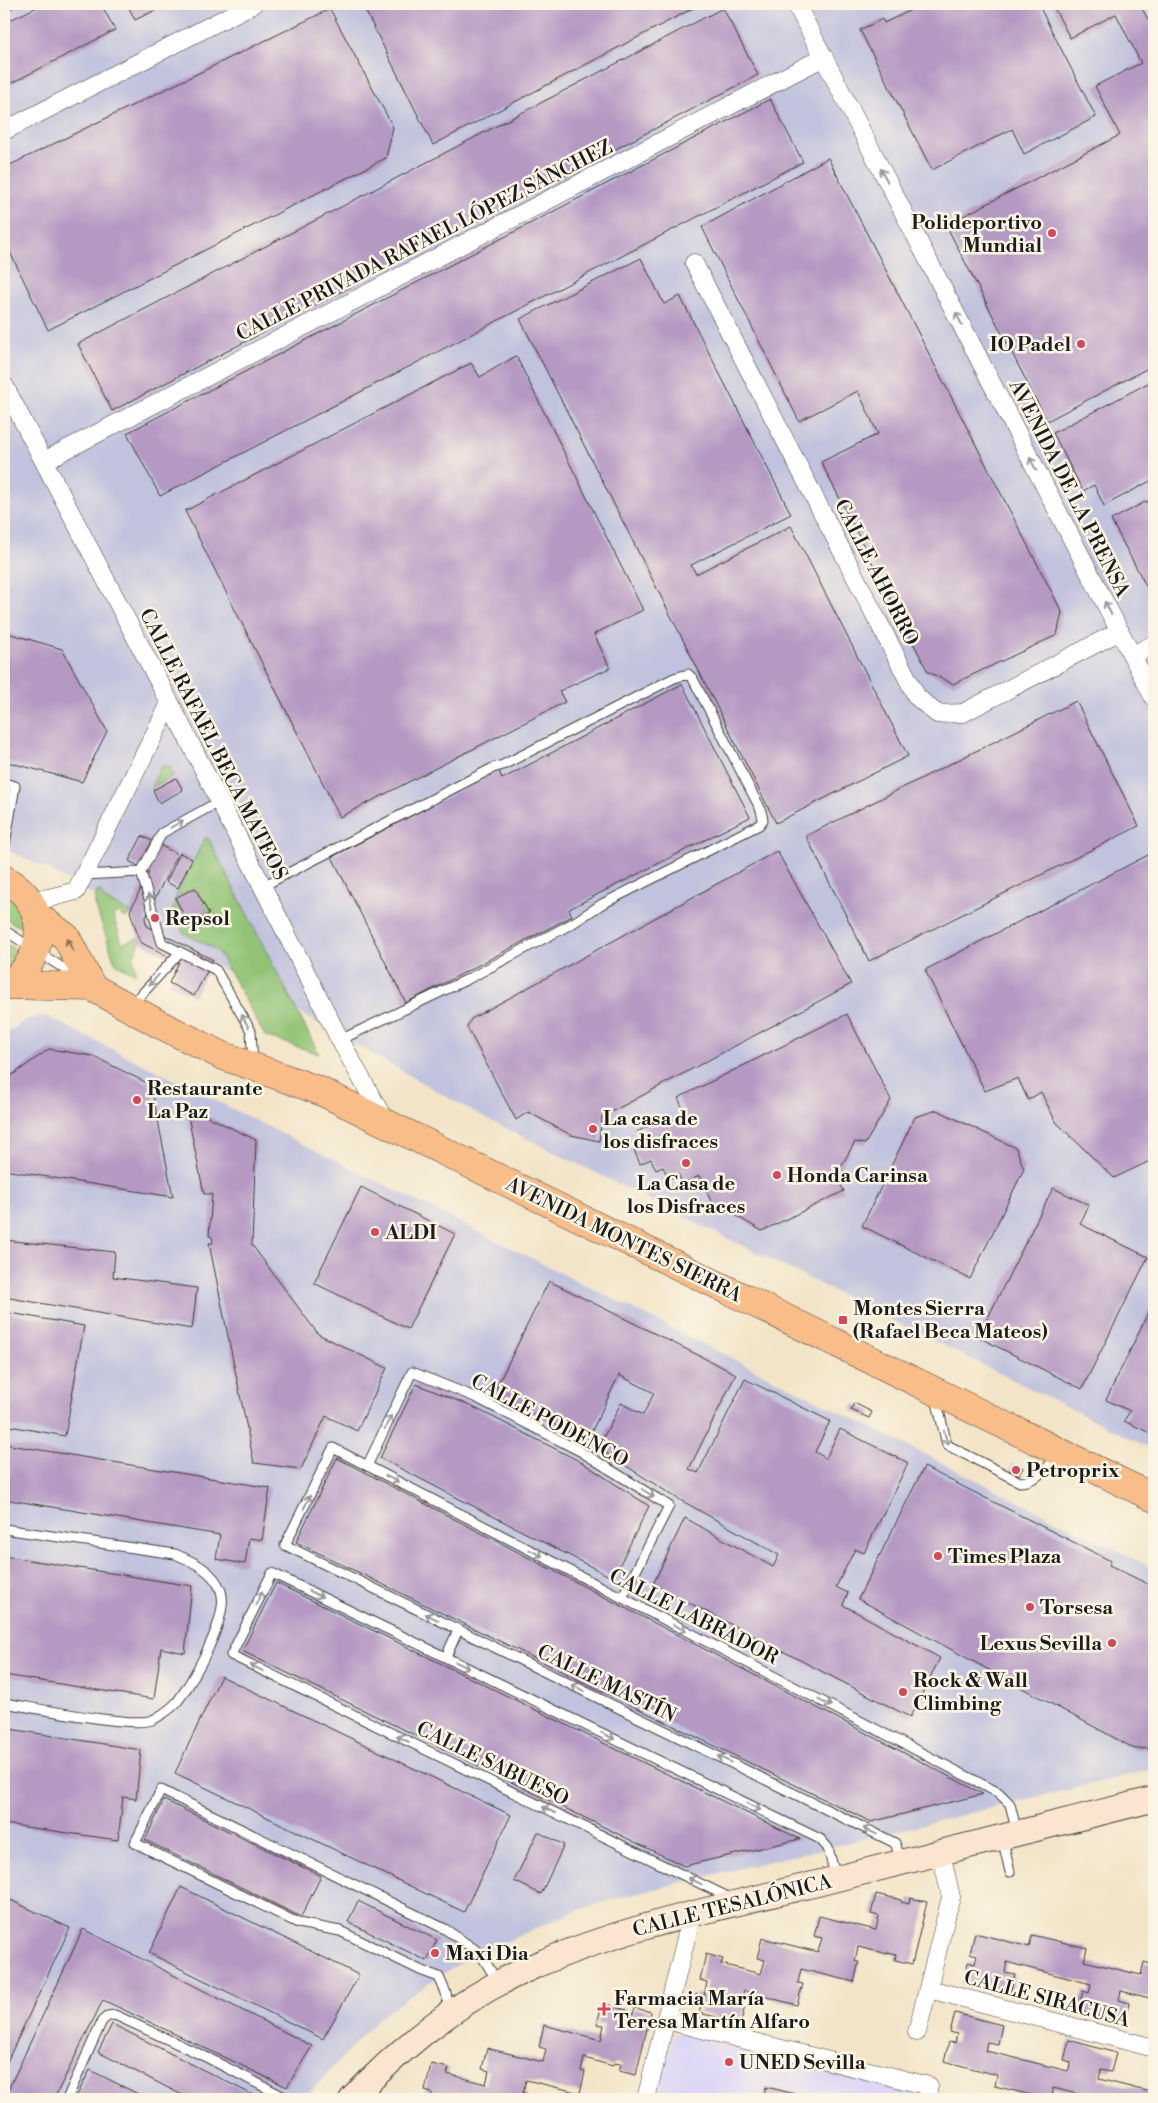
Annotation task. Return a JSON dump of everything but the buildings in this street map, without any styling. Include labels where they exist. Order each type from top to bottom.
[{"type":"main road","points":[[4,880],[21,891],[32,907],[66,937],[92,987]]},
{"type":"main road","points":[[5,985],[25,970],[36,950],[39,932],[32,907]]},
{"type":"main road","name":"AVENIDA MONTES SIERRA","points":[[5,985],[92,987],[213,1051],[253,1068],[320,1091],[1154,1498]]},
{"type":"street","points":[[4,131],[253,4]]},
{"type":"street","name":"AVENIDA DE LA PRENSA","points":[[796,4],[1154,698]]},
{"type":"street","name":"CALLE PRIVADA RAFAEL LÓPEZ SÁNCHEZ","points":[[44,461],[824,57]]},
{"type":"street","name":"CALLE AHORRO","points":[[694,263],[917,697],[937,714],[963,713],[1120,631]]},
{"type":"street","name":"CALLE RAFAEL BECA MATEOS","points":[[4,384],[170,703],[340,1040],[386,1123]]},
{"type":"street","points":[[1132,656],[1154,644]]},
{"type":"street","points":[[32,907],[49,898],[76,891],[170,703]]},
{"type":"street","name":"CALLE TESALÓNICA","points":[[352,2099],[377,2073],[416,2038],[450,2013],[532,1966],[594,1941],[692,1914],[1154,1799]]},
{"type":"street","points":[[917,2032],[951,1897],[941,1853]]},
{"type":"street","points":[[646,2099],[692,1914]]},
{"type":"street","name":"CALLE SIRACUSA","points":[[929,1989],[1154,2048]]},
{"type":"street","points":[[666,2020],[929,2086],[926,2099]]},
{"type":"lane","points":[[263,886],[492,768],[504,765],[674,678],[688,674],[693,679],[761,810],[763,820],[759,825],[602,904],[573,923],[468,979],[340,1040]]},
{"type":"lane","points":[[4,783],[15,786],[4,850]]},
{"type":"lane","points":[[220,801],[162,833],[141,872],[162,943],[216,970],[251,1031],[253,1068]]},
{"type":"lane","points":[[84,875],[141,872]]},
{"type":"lane","name":"AVENIDA MONTES SIERRA","points":[[4,930],[92,987]]},
{"type":"lane","points":[[129,1008],[180,952]]},
{"type":"lane","name":"CALLE PODENCO","points":[[367,1466],[412,1372],[476,1398],[580,1451],[669,1506],[622,1598]]},
{"type":"lane","points":[[934,1390],[947,1446],[1020,1482],[1028,1482],[1042,1473],[1061,1452]]},
{"type":"lane","name":"CALLE LABRADOR","points":[[285,1545],[333,1448],[999,1793],[1010,1804],[1010,1872]]},
{"type":"lane","points":[[4,1529],[176,1554],[199,1564],[215,1579],[222,1593],[221,1612],[209,1648],[192,1682],[175,1705],[151,1720],[117,1720],[4,1703]]},
{"type":"lane","name":"CALLE MASTÍN","points":[[285,1545],[895,1843],[902,1862]]},
{"type":"lane","name":"CALLE SABUESO","points":[[446,1657],[272,1572],[231,1655],[739,1903]]},
{"type":"lane","points":[[458,1630],[446,1657],[820,1839],[828,1848],[836,1879]]},
{"type":"lane","points":[[450,2013],[446,1993],[439,1977],[420,1970],[340,1931],[298,1923],[135,1843],[161,1790],[445,1928],[480,1953],[499,1984]]},
{"type":"lane","points":[[67,2099],[102,2021],[108,2016],[115,2015],[277,2096],[288,2099]]},
{"type":"shaded area","points":[[4,4],[1154,4],[1154,1450],[477,1114],[47,869],[4,848]]},
{"type":"shaded area","points":[[46,1016],[1154,1569],[1154,1769],[683,1882],[607,1901],[573,1912],[473,1956],[444,1973],[378,2018],[304,2099],[4,2099],[4,1035],[28,1019]]},
{"type":"shaded area","name":"UNED Sevilla","points":[[674,2032],[912,2092],[910,2099],[657,2099]]},
{"type":"green space","points":[[164,765],[170,767],[173,776],[153,787],[152,785],[161,767]]},
{"type":"green space","points":[[205,838],[208,838],[319,1054],[265,1036],[221,956],[215,949],[184,933],[173,910],[175,900],[189,925],[209,914],[195,888],[175,898]]},
{"type":"green space","points":[[4,891],[22,909],[25,930],[4,918]]},
{"type":"green space","points":[[98,891],[100,891],[105,900],[130,912],[131,915],[123,918],[120,912],[113,915],[122,943],[138,938],[140,942],[133,958],[136,972],[134,973],[117,964],[114,960],[95,904]]},
{"type":"green space","points":[[4,943],[23,953],[4,973]]},
{"type":"place","name":"Polideportivo Mundial","points":[[1052,233]]},
{"type":"place","name":"IO Padel","points":[[1081,344]]},
{"type":"place","name":"Repsol","points":[[155,918]]},
{"type":"place","name":"Restaurante La Paz","points":[[137,1100]]},
{"type":"place","name":"La casa de los disfraces","points":[[593,1129]]},
{"type":"place","name":"La Casa de los Disfraces","points":[[686,1163]]},
{"type":"place","name":"Honda Carinsa","points":[[777,1175]]},
{"type":"place","name":"ALDI","points":[[375,1232]]},
{"type":"place","name":"Montes Sierra (Rafael Beca Mateos)","points":[[843,1320]]},
{"type":"place","name":"Petroprix","points":[[1016,1470]]},
{"type":"place","name":"Times Plaza","points":[[938,1556]]},
{"type":"place","name":"Torsesa","points":[[1030,1607]]},
{"type":"place","name":"Lexus Sevilla","points":[[1112,1643]]},
{"type":"place","name":"Rock & Wall Climbing","points":[[903,1692]]},
{"type":"place","name":"Maxi Dia","points":[[435,1953]]},
{"type":"place","name":"Farmacia María Teresa Martín Alfaro","points":[[604,2009]]},
{"type":"place","name":"UNED Sevilla","points":[[729,2062]]}]
